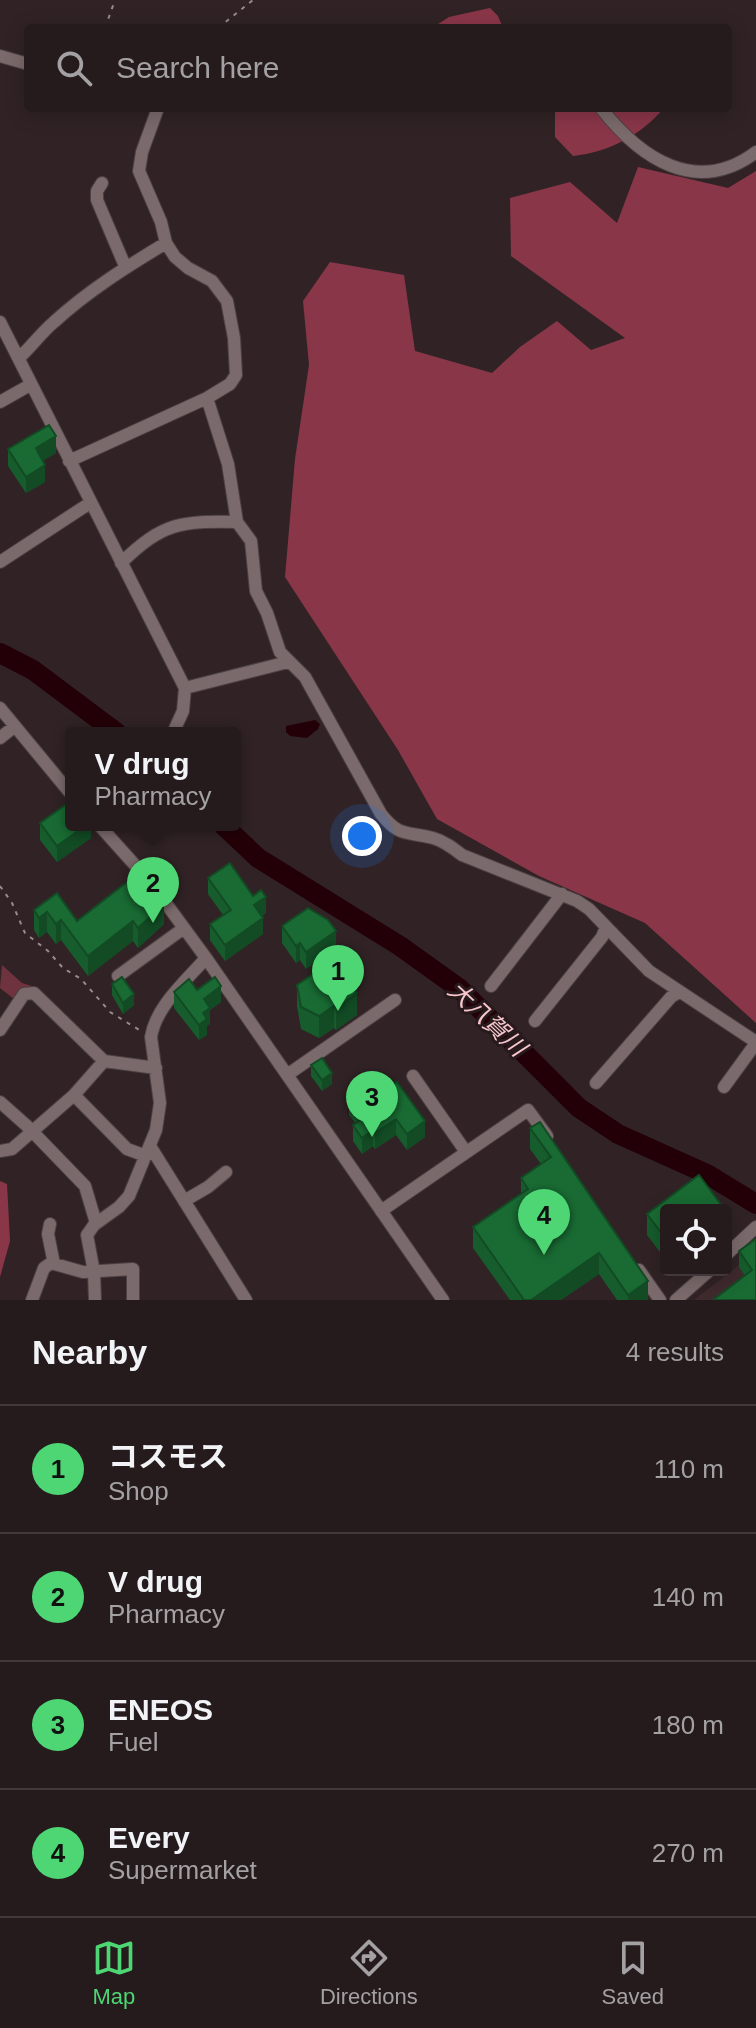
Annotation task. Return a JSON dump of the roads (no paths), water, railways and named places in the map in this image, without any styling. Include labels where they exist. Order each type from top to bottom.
[{"type":"street","points":[[0,56],[24,63]]},
{"type":"street","points":[[69,461],[207,398],[230,384],[236,375],[230,310],[218,287],[183,264],[166,243],[161,222],[139,171],[142,152],[157,112]]},
{"type":"street","points":[[605,112],[636,146],[673,168],[714,170],[737,164],[756,152]]},
{"type":"street","points":[[102,183],[97,191],[97,200],[125,266]]},
{"type":"street","points":[[19,358],[55,320],[125,266],[166,243]]},
{"type":"street","points":[[0,322],[185,688],[183,711],[176,727]]},
{"type":"street","points":[[0,402],[30,385]]},
{"type":"street","points":[[207,398],[228,464],[237,522],[251,541],[256,591],[267,613],[274,640],[288,662],[305,677],[381,814],[397,832],[434,838],[462,855],[562,894],[589,909],[637,961],[756,1042],[724,1087]]},
{"type":"street","points":[[0,562],[90,503]]},
{"type":"street","points":[[121,563],[164,529],[202,520],[237,522]]},
{"type":"street","points":[[185,688],[288,662]]},
{"type":"street","points":[[0,708],[65,787]]},
{"type":"street","points":[[0,738],[15,726]]},
{"type":"street","points":[[104,831],[151,883],[206,958],[443,1300]]},
{"type":"street","points":[[491,986],[562,894]]},
{"type":"street","points":[[535,1021],[602,937],[606,927]]},
{"type":"street","points":[[118,976],[184,928]]},
{"type":"street","points":[[95,1300],[94,1272],[87,1235],[96,1223],[124,1202],[134,1187],[159,1114],[152,1034],[160,1011],[206,958]]},
{"type":"street","points":[[596,1083],[671,997],[679,992]]},
{"type":"street","points":[[0,1030],[24,994],[34,993],[104,1061],[156,1068]]},
{"type":"street","points":[[287,1075],[395,1000]]},
{"type":"street","points":[[0,1151],[10,1151],[74,1095],[104,1061]]},
{"type":"street","points":[[413,1076],[466,1152]]},
{"type":"street","points":[[74,1095],[127,1149],[148,1151],[184,1201],[240,1298]]},
{"type":"street","points":[[0,1102],[85,1186],[96,1223]]},
{"type":"street","points":[[381,1211],[528,1110],[554,1148]]},
{"type":"street","points":[[184,1201],[226,1172]]},
{"type":"street","points":[[50,1224],[48,1234],[54,1264]]},
{"type":"street","points":[[732,1249],[752,1231]]},
{"type":"street","points":[[634,1262],[660,1300]]},
{"type":"street","points":[[32,1300],[44,1268],[54,1264],[83,1272],[133,1269],[133,1300]]},
{"type":"street","points":[[676,1300],[703,1276]]},
{"type":"waterway","name":"大八賀川","points":[[0,653],[33,670],[109,727]]},
{"type":"waterway","name":"大八賀川","points":[[229,831],[258,858],[400,946],[460,989],[579,1108],[618,1134],[707,1174],[756,1204]]},
{"type":"place","name":"V drug","points":[[153,923]]},
{"type":"place","name":"コスモス","points":[[338,1011]]},
{"type":"place","name":"ENEOS","points":[[372,1137]]},
{"type":"place","name":"Every","points":[[544,1255]]}]
